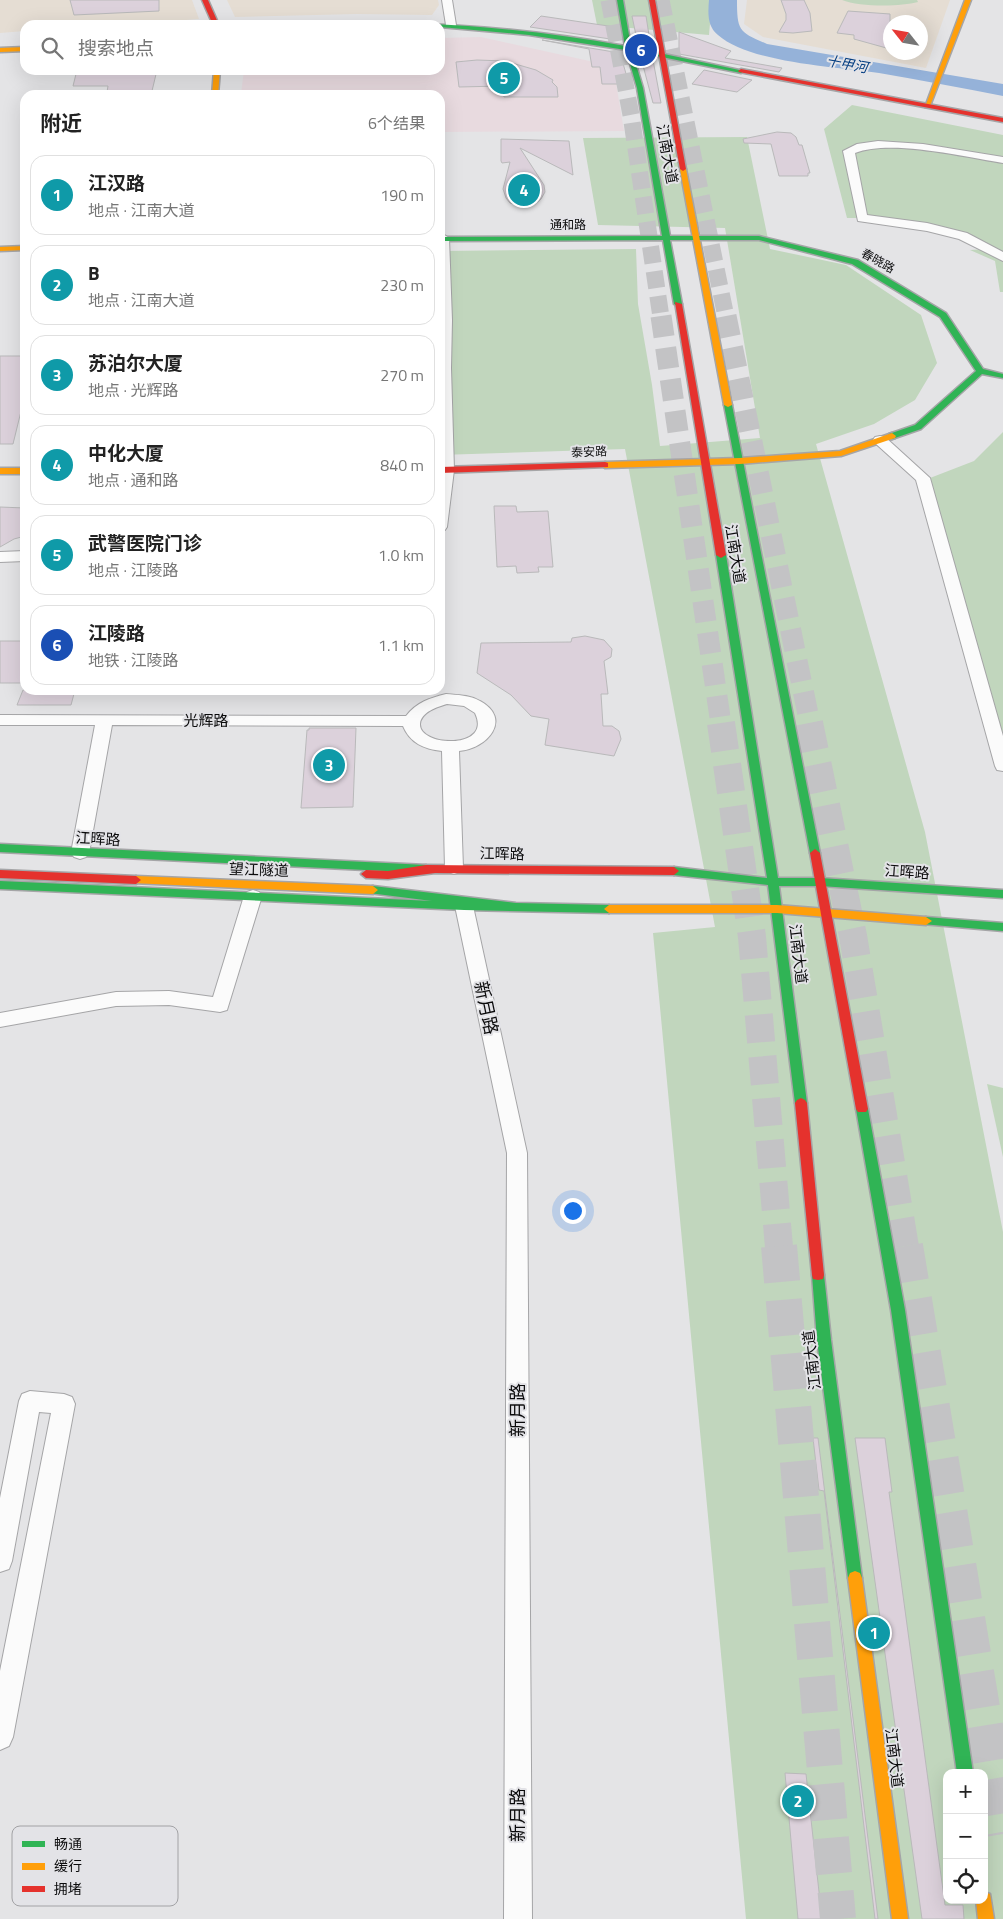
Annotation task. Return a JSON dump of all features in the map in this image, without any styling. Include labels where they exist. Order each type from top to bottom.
[{"type":"main road","points":[[205,0],[214,20]]},
{"type":"main road","name":"江南大道","points":[[620,0],[667,239],[706,462],[777,909],[807,1150],[824,1340],[900,1919]]},
{"type":"main road","name":"江南大道","points":[[652,0],[665,62],[668,90],[696,239],[827,914],[898,1310],[964,1769]]},
{"type":"main road","points":[[927,106],[968,0]]},
{"type":"main road","points":[[445,25],[542,34],[628,47],[665,62],[1003,129]]},
{"type":"main road","points":[[445,33],[532,40],[633,59],[665,62],[1003,120]]},
{"type":"main road","points":[[0,43],[20,41]]},
{"type":"main road","points":[[0,50],[20,49]]},
{"type":"main road","points":[[215,90],[217,75]]},
{"type":"main road","name":"通和路","points":[[445,238],[696,239]]},
{"type":"main road","name":"春晓路","points":[[696,239],[759,238],[855,262],[943,315],[980,371]]},
{"type":"main road","points":[[0,249],[20,248]]},
{"type":"main road","points":[[740,461],[841,453],[918,427],[980,371],[1003,376]]},
{"type":"main road","name":"泰安路","points":[[445,470],[740,461]]},
{"type":"main road","points":[[0,471],[20,471]]},
{"type":"main road","name":"江晖路","points":[[0,848],[436,869],[682,871],[772,882],[820,882],[1003,894]]},
{"type":"main road","name":"望江隧道","points":[[56,862],[388,875],[436,869]]},
{"type":"main road","name":"望江隧道","points":[[0,874],[383,890],[516,907]]},
{"type":"main road","points":[[0,885],[464,906],[671,910],[777,909],[1003,927]]},
{"type":"main road","points":[[984,1904],[986,1919]]},
{"type":"street","points":[[447,0],[451,25]]},
{"type":"street","points":[[1003,160],[931,149],[875,144],[855,147],[849,151],[862,218],[927,226],[963,236],[1003,258]]},
{"type":"street","points":[[445,304],[445,344]]},
{"type":"street","points":[[880,440],[923,478],[1003,766]]},
{"type":"street","points":[[0,556],[20,556]]},
{"type":"street","points":[[446,699],[471,703],[480,708],[486,715],[488,723],[486,730],[473,742],[462,746],[437,746],[426,743],[417,736],[412,729],[412,721],[415,713],[423,706],[446,699]]},
{"type":"street","name":"光辉路","points":[[0,720],[412,721]]},
{"type":"street","points":[[80,853],[104,721]]},
{"type":"street","points":[[450,746],[454,868]]},
{"type":"street","points":[[0,1020],[116,999],[169,998],[220,1005],[253,896]]},
{"type":"street","name":"新月路","points":[[464,906],[517,1154],[518,1919]]},
{"type":"street","points":[[0,1561],[30,1401],[64,1404],[0,1737]]},
{"type":"shaded area","points":[[0,0],[192,0],[199,19],[20,20],[20,31],[0,33]]},
{"type":"shaded area","points":[[227,0],[438,0],[439,5],[432,15],[357,14],[235,17]]},
{"type":"shaded area","points":[[747,0],[950,0],[926,68],[884,60],[928,60],[928,15],[883,15],[883,60],[763,37],[744,24]]},
{"type":"shaded area","points":[[481,37],[594,62],[614,71],[624,131],[445,132],[445,90],[242,90],[243,75],[445,75],[445,38]]},
{"type":"green space","points":[[592,0],[712,0],[709,35],[597,25]]},
{"type":"green space","points":[[842,0],[917,0],[918,2],[901,5],[880,5],[859,4]]},
{"type":"green space","points":[[852,105],[1003,135],[1003,292],[1000,292],[995,261],[970,250],[986,249],[963,236],[862,218],[847,218],[824,129]]},
{"type":"green space","points":[[747,137],[770,249],[846,265],[921,315],[937,363],[915,400],[874,424],[816,444],[925,832],[1003,1232],[1003,1919],[746,1919],[653,933],[715,927],[625,449],[445,455],[445,251],[636,249],[638,304],[660,446],[760,438],[725,228],[598,225],[583,138]]},
{"type":"green space","points":[[1003,432],[1003,750],[930,478],[974,461]]},
{"type":"green space","points":[[987,1084],[1003,1088],[1003,1157]]},
{"type":"water","name":"十甲河","points":[[709,0],[737,0],[739,24],[742,29],[745,33],[767,44],[1003,84],[1003,96],[879,73],[818,66],[772,58],[750,52],[732,44],[714,31],[709,19]]},
{"type":"building","points":[[70,0],[159,0],[159,11],[74,15]]},
{"type":"building","points":[[781,0],[804,0],[810,13],[812,31],[779,32],[786,20]]},
{"type":"building","points":[[848,11],[890,14],[883,15],[883,47],[854,39],[854,35],[837,33]]},
{"type":"building","points":[[541,16],[615,27],[617,40],[530,27]]},
{"type":"building","points":[[632,16],[646,16],[651,48],[638,45]]},
{"type":"building","points":[[679,32],[731,51],[725,58],[782,68],[779,72],[679,54]]},
{"type":"building","points":[[542,40],[620,53],[629,84],[602,84],[600,67],[592,67],[589,49]]},
{"type":"building","points":[[641,58],[653,60],[661,103],[653,103]]},
{"type":"building","points":[[477,60],[505,61],[536,70],[553,80],[552,82],[557,87],[558,97],[504,97],[501,86],[459,87],[456,62]]},
{"type":"building","points":[[704,70],[752,80],[737,92],[692,84]]},
{"type":"building","points":[[76,75],[156,75],[152,90],[107,90],[108,86],[73,86]]},
{"type":"building","points":[[777,132],[791,133],[796,137],[799,145],[802,145],[810,173],[808,173],[808,176],[779,176],[771,144],[744,143],[743,139]]},
{"type":"building","points":[[501,139],[569,141],[573,175],[520,148],[544,185],[545,192],[535,204],[510,203],[503,189],[510,162],[502,163],[501,161]]},
{"type":"building","points":[[0,356],[20,356],[20,415],[13,444],[0,444]]},
{"type":"building","points":[[494,506],[516,506],[517,512],[548,511],[553,567],[538,567],[539,572],[517,573],[516,566],[497,567]]},
{"type":"building","points":[[0,507],[20,508],[20,537],[0,547]]},
{"type":"building","points":[[585,636],[604,640],[612,649],[611,657],[604,661],[608,694],[601,694],[603,726],[612,726],[619,731],[621,739],[614,756],[545,745],[549,719],[531,716],[511,695],[477,673],[481,643],[571,642],[572,638]]},
{"type":"building","points":[[0,641],[20,641],[20,683],[0,683]]},
{"type":"building","points":[[21,695],[74,695],[71,705],[17,705]]},
{"type":"building","points":[[309,728],[356,728],[353,807],[301,808],[307,730]]},
{"type":"building","points":[[813,1438],[818,1438],[878,1919],[875,1919],[824,1491],[819,1490]]},
{"type":"building","points":[[855,1438],[885,1438],[892,1492],[889,1492],[943,1890],[943,1904],[963,1905],[964,1919],[922,1919]]},
{"type":"building","points":[[785,1773],[806,1774],[822,1919],[798,1919]]},
{"type":"tunnel","points":[[609,0],[631,115],[661,317]]},
{"type":"tunnel","points":[[661,0],[726,317]]},
{"type":"tunnel","points":[[661,316],[721,724]]},
{"type":"tunnel","points":[[726,316],[810,724]]},
{"type":"tunnel","points":[[721,723],[752,937],[779,1247]]},
{"type":"tunnel","points":[[809,723],[853,936],[905,1247]]},
{"type":"tunnel","points":[[779,1246],[838,1919]]},
{"type":"tunnel","points":[[905,1246],[1003,1834]]},
{"type":"traffic: fast","points":[[620,0],[628,47],[640,88],[678,304]]},
{"type":"traffic: fast","points":[[445,26],[583,40],[741,71]]},
{"type":"traffic: fast","points":[[445,239],[759,238],[855,262],[943,315],[980,371],[1003,376]]},
{"type":"traffic: fast","points":[[892,436],[918,427],[980,371]]},
{"type":"traffic: fast","points":[[728,405],[815,853]]},
{"type":"traffic: fast","points":[[721,555],[777,909],[801,1103]]},
{"type":"traffic: fast","points":[[0,848],[426,869]]},
{"type":"traffic: fast","points":[[674,871],[772,882],[820,882],[1003,894]]},
{"type":"traffic: fast","points":[[0,885],[464,906],[609,909]]},
{"type":"traffic: fast","points":[[373,890],[516,907]]},
{"type":"traffic: fast","points":[[926,921],[1003,927]]},
{"type":"traffic: fast","points":[[862,1109],[898,1310],[964,1769]]},
{"type":"traffic: fast","points":[[818,1275],[824,1340],[855,1578]]},
{"type":"traffic: slow","points":[[927,106],[968,0]]},
{"type":"traffic: slow","points":[[0,50],[20,49]]},
{"type":"traffic: slow","points":[[215,90],[217,75]]},
{"type":"traffic: slow","points":[[683,169],[728,405]]},
{"type":"traffic: slow","points":[[0,249],[20,248]]},
{"type":"traffic: slow","points":[[605,465],[740,461],[841,453],[892,436]]},
{"type":"traffic: slow","points":[[0,471],[20,471]]},
{"type":"traffic: slow","points":[[136,880],[373,890]]},
{"type":"traffic: slow","points":[[609,909],[777,909],[926,921]]},
{"type":"traffic: slow","points":[[855,1578],[900,1919]]},
{"type":"traffic: slow","points":[[984,1904],[986,1919]]},
{"type":"traffic: jam","points":[[205,0],[214,20]]},
{"type":"traffic: jam","points":[[652,0],[683,169]]},
{"type":"traffic: jam","points":[[741,71],[1003,120]]},
{"type":"traffic: jam","points":[[678,304],[721,555]]},
{"type":"traffic: jam","points":[[445,470],[605,465]]},
{"type":"traffic: jam","points":[[815,853],[862,1109]]},
{"type":"traffic: jam","points":[[426,869],[674,871]]},
{"type":"traffic: jam","points":[[366,874],[388,875],[436,869]]},
{"type":"traffic: jam","points":[[0,874],[136,880]]},
{"type":"traffic: jam","points":[[801,1103],[818,1275]]},
{"type":"place","name":"江陵路","points":[[641,50]]},
{"type":"place","name":"武警医院门诊","points":[[504,78]]},
{"type":"place","name":"中化大厦","points":[[524,190]]},
{"type":"place","name":"苏泊尔大厦","points":[[329,765]]},
{"type":"place","name":"江汉路","points":[[874,1633]]},
{"type":"place","name":"B","points":[[798,1801]]}]
